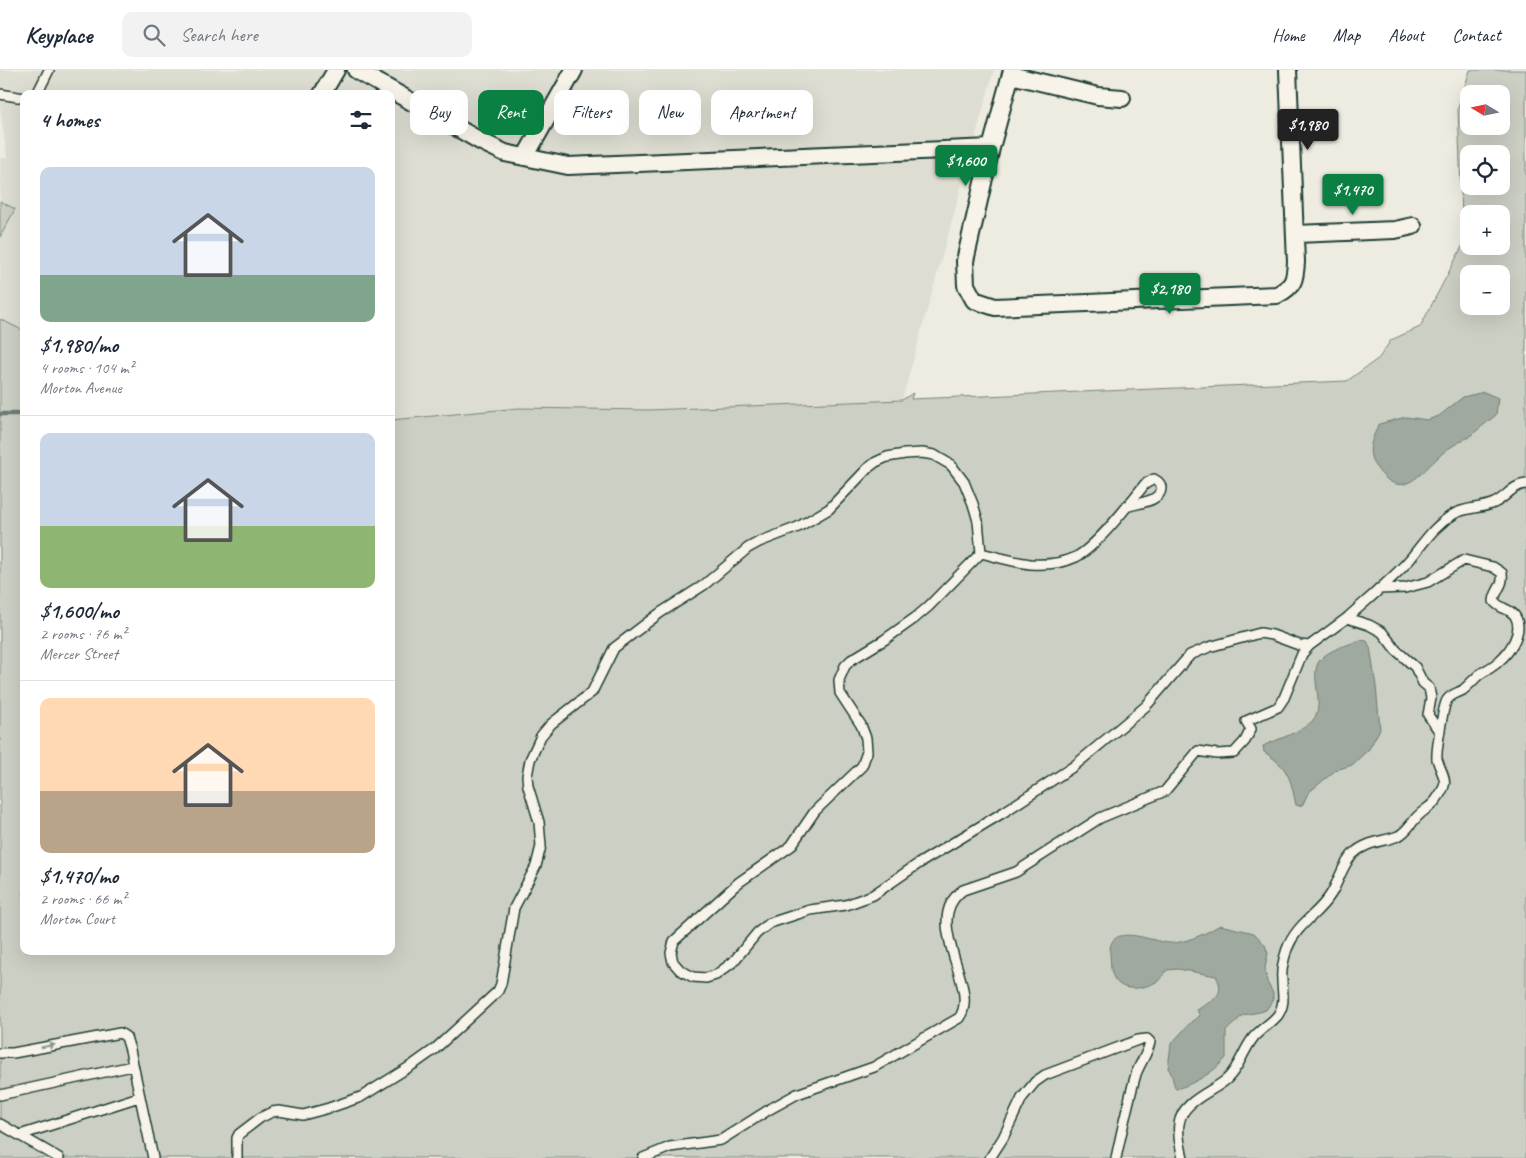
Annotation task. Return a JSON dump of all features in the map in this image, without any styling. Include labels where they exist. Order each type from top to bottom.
[{"type":"street","points":[[324,90],[336,70]]},
{"type":"street","points":[[356,70],[391,90]]},
{"type":"street","points":[[525,157],[574,70]]},
{"type":"street","points":[[1122,98],[1098,96],[1012,72],[965,261],[966,285],[974,300],[995,307],[1278,295],[1289,289],[1295,276],[1296,234],[1288,70]]},
{"type":"street","points":[[395,92],[504,153],[568,166],[992,148]]},
{"type":"street","points":[[1296,234],[1395,230],[1413,226]]},
{"type":"lane","points":[[39,90],[49,70]]},
{"type":"lane","points":[[0,94],[20,97]]},
{"type":"lane","points":[[237,1158],[237,1138],[239,1134],[260,1118],[279,1111],[303,1115],[361,1097],[435,1049],[498,991],[501,984],[514,908],[536,866],[541,846],[539,822],[526,776],[530,760],[541,736],[551,724],[592,692],[611,653],[619,644],[660,613],[704,585],[748,548],[798,526],[828,509],[876,462],[887,457],[922,453],[934,455],[951,466],[964,482],[973,504],[978,521],[981,553],[915,618],[884,640],[850,660],[845,666],[839,680],[839,686],[847,705],[864,730],[868,746],[865,759],[856,772],[815,811],[791,846],[738,884],[674,941],[671,954],[673,962],[680,970],[694,977],[706,978],[716,975],[729,966],[757,933],[770,923],[810,910],[846,905],[878,892],[918,864],[1004,812],[1074,766],[1146,706],[1190,655],[1209,647],[1260,634],[1272,634],[1299,645],[1309,646]]},
{"type":"lane","points":[[644,1158],[670,1147],[720,1140],[797,1094],[874,1068],[959,1018],[963,1008],[963,994],[946,927],[950,906],[958,894],[963,890],[1016,872],[1100,818],[1165,791],[1198,751],[1217,754],[1234,753],[1245,741],[1251,729],[1246,721],[1278,707],[1284,698],[1302,654],[1309,646],[1347,618],[1378,589],[1410,558],[1433,530],[1443,521],[1466,509],[1494,503],[1519,485],[1526,484]]},
{"type":"lane","points":[[981,553],[1031,564],[1067,560],[1075,557],[1092,545],[1126,507]]},
{"type":"lane","points":[[980,540],[984,548],[1001,558]]},
{"type":"lane","points":[[1184,1158],[1178,1130],[1178,1123],[1183,1113],[1194,1101],[1227,1078],[1234,1070],[1253,1038],[1275,1018],[1282,1008],[1284,996],[1281,977],[1287,950],[1297,930],[1331,894],[1352,855],[1361,848],[1398,836],[1420,814],[1430,807],[1442,792],[1445,783],[1444,775],[1437,757],[1440,738],[1439,731],[1447,700],[1498,662],[1508,652],[1516,637],[1518,623],[1515,616],[1497,606],[1494,601],[1494,595],[1503,581],[1502,573],[1493,567],[1464,560],[1428,582],[1405,588],[1378,589]]},
{"type":"lane","points":[[1347,618],[1369,625],[1382,632],[1396,650],[1415,667],[1423,683],[1429,688],[1432,698],[1428,715],[1439,731]]},
{"type":"lane","points":[[1,1054],[120,1033],[126,1037],[153,1158]]},
{"type":"lane","points":[[990,1158],[1003,1138],[1022,1098],[1035,1082],[1045,1075],[1077,1062],[1138,1040],[1147,1039],[1150,1042],[1149,1047],[1139,1066],[1130,1096],[1116,1158]]},
{"type":"lane","points":[[0,1095],[132,1066]]},
{"type":"lane","points":[[20,1135],[139,1097]]},
{"type":"lane","points":[[0,1124],[59,1158]]},
{"type":"shaded area","points":[[0,70],[994,70],[902,400],[395,420],[395,90],[20,90],[20,329],[0,319],[0,237],[15,209],[0,201],[0,158],[7,158],[0,108]]},
{"type":"shaded area","points":[[1470,70],[1526,70],[1526,1158],[0,1158],[0,319],[20,329],[20,955],[395,955],[395,420],[519,408],[648,410],[902,400],[913,393],[911,399],[1347,381],[1379,358],[1391,340],[1420,327],[1460,251],[1460,255],[1510,255],[1510,205],[1462,205],[1461,195],[1510,195],[1510,145],[1460,145],[1460,163],[1458,108],[1460,102],[1460,135],[1510,135],[1510,85],[1465,85]]},
{"type":"shaded area","points":[[0,201],[15,209],[0,237]]},
{"type":"shaded area","points":[[1484,392],[1498,398],[1496,415],[1469,437],[1439,456],[1414,480],[1405,484],[1396,484],[1386,479],[1376,467],[1370,451],[1372,440],[1379,424],[1406,417],[1427,420],[1439,416],[1463,397]]},
{"type":"shaded area","points":[[1360,640],[1367,641],[1370,647],[1380,729],[1369,749],[1352,765],[1336,770],[1308,793],[1303,804],[1300,806],[1296,805],[1290,780],[1284,768],[1264,752],[1263,746],[1296,732],[1313,720],[1317,713],[1318,705],[1316,671],[1318,664],[1330,652]]},
{"type":"shaded area","points":[[1220,925],[1254,933],[1265,945],[1268,953],[1265,968],[1267,982],[1273,993],[1273,1000],[1266,1010],[1243,1015],[1226,1031],[1226,1058],[1221,1063],[1203,1077],[1176,1089],[1168,1068],[1171,1044],[1192,1021],[1200,1016],[1197,1010],[1213,1000],[1219,993],[1220,988],[1216,976],[1178,969],[1167,970],[1159,980],[1152,984],[1138,988],[1125,987],[1115,980],[1111,971],[1111,943],[1117,937],[1125,935],[1174,943],[1198,936]]},
{"type":"waterway","points":[[0,414],[20,414]]}]
